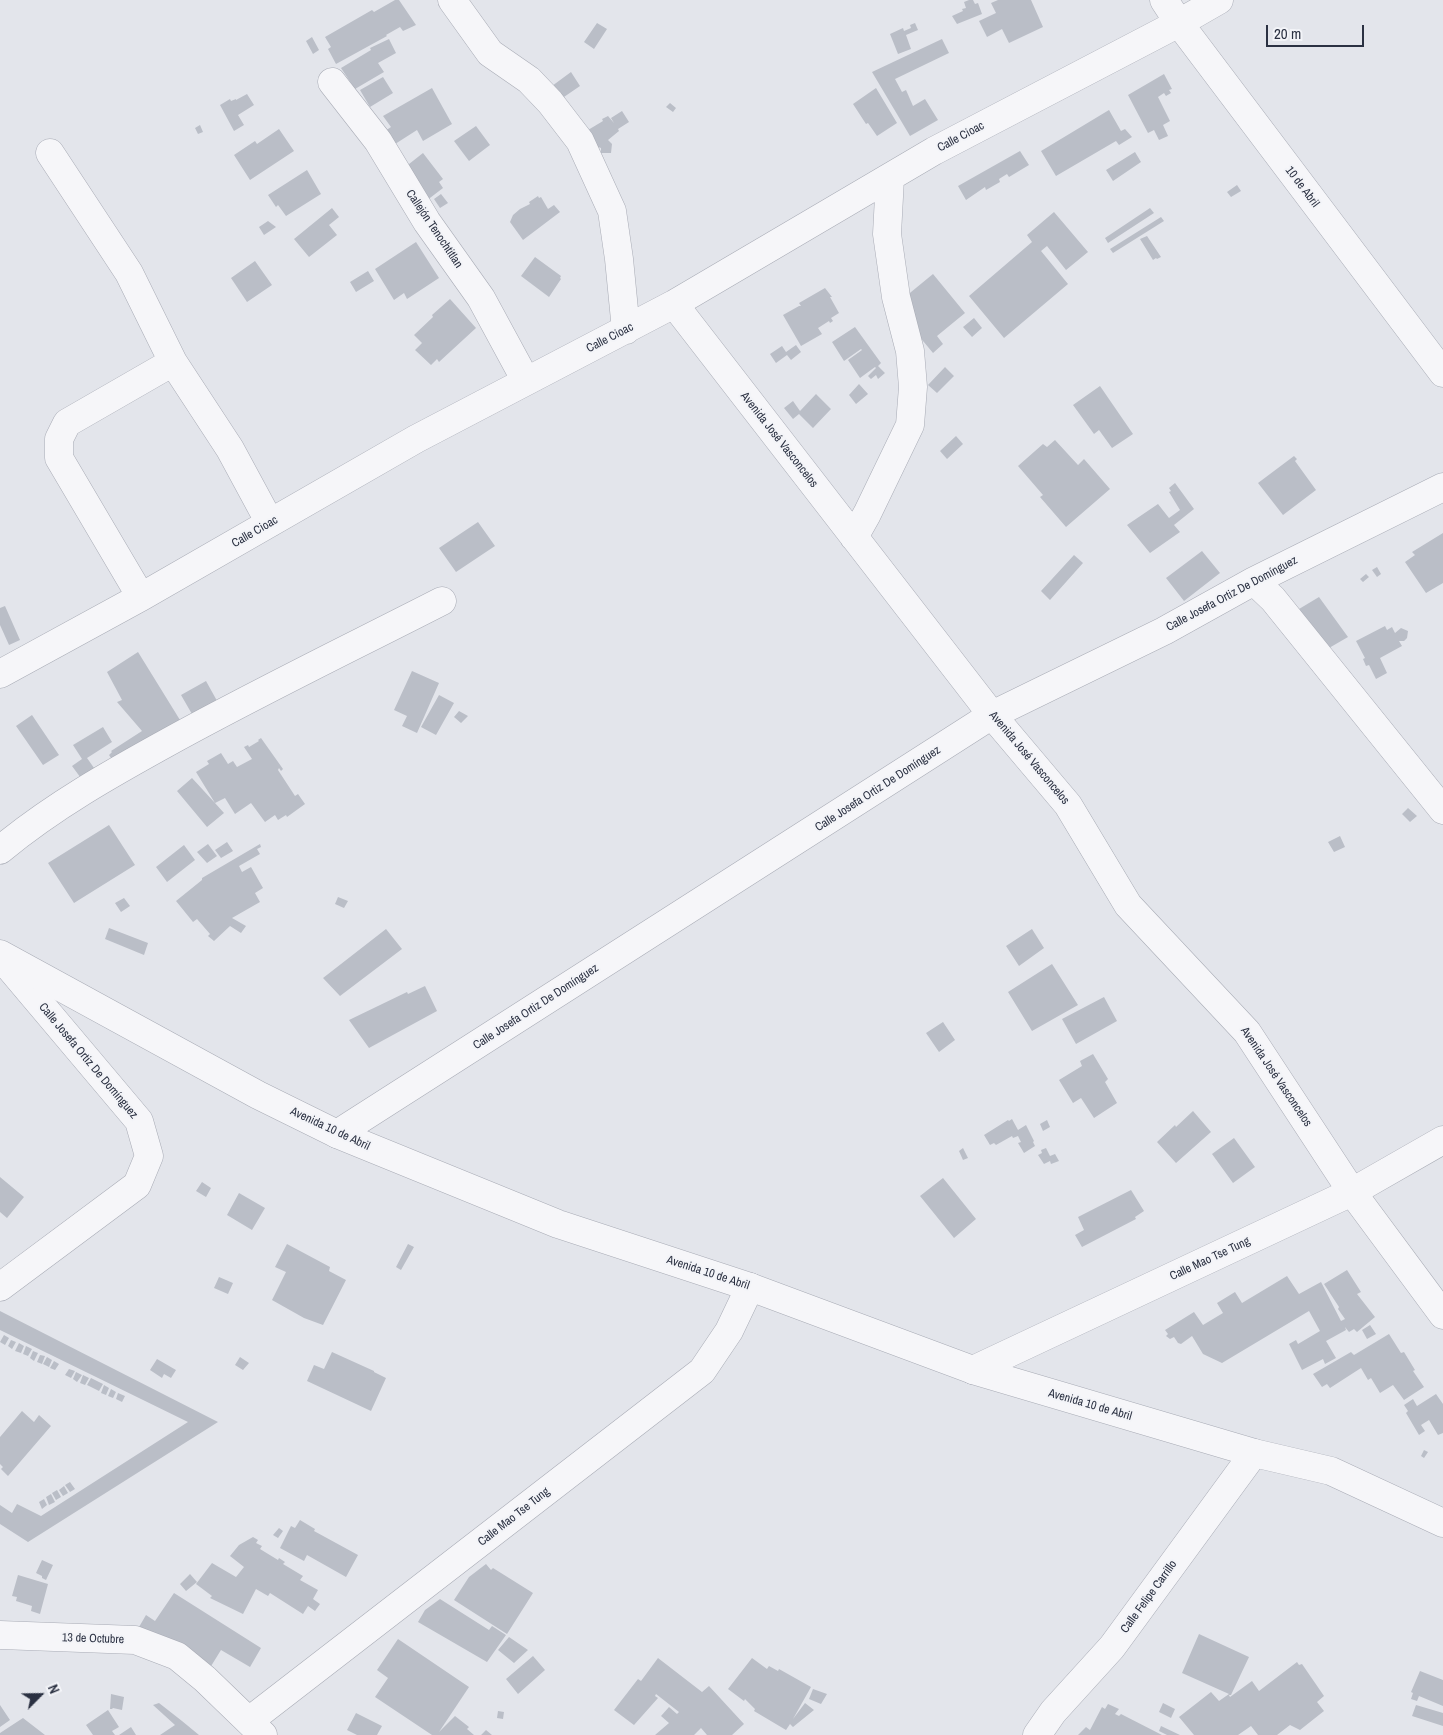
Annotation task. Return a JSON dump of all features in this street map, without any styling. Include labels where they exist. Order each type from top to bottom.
[{"type":"street","points":[[452,0],[490,52],[529,80],[550,102],[580,142],[612,211],[626,330]]},
{"type":"street","name":"10 de Abril","points":[[1164,0],[1179,23],[1443,373]]},
{"type":"street","name":"Calle Cioac","points":[[0,674],[141,597],[416,439],[674,304],[943,146],[1179,23],[1219,0]]},
{"type":"street","name":"Callejón Tenochtitlan","points":[[332,82],[378,141],[427,222],[481,298],[526,381]]},
{"type":"street","points":[[50,153],[129,274],[173,362],[230,449],[270,523]]},
{"type":"street","points":[[854,537],[868,514],[910,424],[913,388],[910,351],[896,297],[887,234],[890,178]]},
{"type":"street","name":"Avenida José Vasconcelos","points":[[674,304],[992,715],[1068,804],[1128,905],[1247,1032],[1352,1192],[1443,1314]]},
{"type":"street","points":[[141,597],[59,458],[59,438],[67,423],[173,362]]},
{"type":"street","name":"Calle Josefa Ortiz De Domínguez","points":[[337,1134],[992,715],[1164,630],[1254,581],[1443,487]]},
{"type":"street","points":[[1254,581],[1273,599],[1443,810]]},
{"type":"street","points":[[0,850],[29,825],[95,782],[211,718],[442,601]]},
{"type":"street","name":"Calle Josefa Ortiz De Domínguez","points":[[0,955],[139,1121],[149,1156],[137,1185],[0,1287]]},
{"type":"street","name":"Avenida 10 de Abril","points":[[0,955],[258,1095],[337,1134],[558,1224],[750,1288],[973,1370],[1254,1453],[1331,1471],[1443,1524]]},
{"type":"street","name":"Calle Mao Tse Tung","points":[[973,1370],[1352,1192],[1443,1140]]},
{"type":"street","name":"Calle Mao Tse Tung","points":[[256,1728],[702,1371],[729,1331],[750,1288]]},
{"type":"street","name":"Calle Felipe Carrillo","points":[[1037,1735],[1053,1712],[1112,1647],[1254,1453]]},
{"type":"street","name":"13 de Octubre","points":[[1,1636],[135,1640],[177,1656],[205,1679],[256,1728]]},
{"type":"building","points":[[395,0],[399,0],[416,25],[403,31],[400,27],[336,64],[328,49],[331,47],[325,37],[372,10],[374,12]]},
{"type":"building","points":[[973,0],[975,4],[978,3],[982,14],[957,24],[952,16],[963,11],[962,9],[966,8],[964,2]]},
{"type":"building","points":[[998,0],[1031,0],[1043,27],[1009,43],[1002,29],[987,37],[979,21],[996,13],[991,3]]},
{"type":"building","points":[[597,23],[607,29],[594,49],[584,42]]},
{"type":"building","points":[[915,23],[918,30],[906,35],[911,49],[898,54],[890,34],[903,28],[904,31],[911,28],[910,25]]},
{"type":"building","points":[[312,37],[319,50],[313,54],[306,41]]},
{"type":"building","points":[[389,39],[396,53],[378,63],[384,72],[355,89],[341,68],[371,50],[370,48]]},
{"type":"building","points":[[942,39],[949,53],[895,79],[902,92],[906,90],[913,106],[925,99],[938,120],[910,136],[872,72]]},
{"type":"building","points":[[571,72],[580,86],[561,99],[552,86]]},
{"type":"building","points":[[1164,74],[1172,89],[1169,90],[1171,93],[1166,96],[1164,93],[1158,97],[1170,121],[1163,125],[1168,136],[1159,140],[1154,130],[1148,133],[1128,95]]},
{"type":"building","points":[[383,77],[393,93],[370,107],[360,90]]},
{"type":"building","points":[[432,88],[452,124],[423,141],[417,130],[392,146],[385,131],[391,127],[383,116]]},
{"type":"building","points":[[876,88],[897,123],[877,136],[868,123],[866,124],[853,104]]},
{"type":"building","points":[[247,94],[254,105],[238,115],[244,125],[234,131],[220,105],[230,99],[231,101],[236,100]]},
{"type":"building","points":[[670,103],[676,108],[673,112],[666,107]]},
{"type":"building","points":[[1109,110],[1121,131],[1125,129],[1132,137],[1119,145],[1116,141],[1056,176],[1041,151]]},
{"type":"building","points":[[622,111],[629,122],[618,129],[619,131],[608,140],[612,144],[611,153],[601,153],[601,148],[598,147],[588,130],[608,116],[614,123],[611,118]]},
{"type":"building","points":[[200,125],[203,132],[198,134],[195,128]]},
{"type":"building","points":[[476,126],[490,145],[469,161],[454,141]]},
{"type":"building","points":[[279,129],[294,151],[250,180],[234,155],[255,141],[257,144]]},
{"type":"building","points":[[1020,151],[1029,165],[1009,177],[1007,174],[999,179],[1000,182],[986,190],[985,187],[966,200],[958,186]]},
{"type":"building","points":[[1135,152],[1141,162],[1113,181],[1106,170]]},
{"type":"building","points":[[423,153],[443,179],[439,182],[443,188],[426,201],[404,168]]},
{"type":"building","points":[[307,170],[321,194],[286,216],[278,205],[276,207],[268,195]]},
{"type":"building","points":[[1237,185],[1241,191],[1231,197],[1227,192]]},
{"type":"building","points":[[441,194],[448,203],[440,208],[434,199]]},
{"type":"building","points":[[538,196],[539,198],[541,197],[548,209],[554,205],[560,212],[523,240],[510,222],[513,215],[530,204],[529,202]]},
{"type":"building","points":[[332,208],[339,217],[329,225],[337,235],[309,257],[294,239]]},
{"type":"building","points":[[1150,208],[1154,213],[1108,243],[1105,238]]},
{"type":"building","points":[[1054,212],[1088,252],[1066,270],[1047,246],[1041,251],[1068,284],[1004,338],[969,296],[1032,242],[1027,235]]},
{"type":"building","points":[[1161,217],[1164,221],[1113,253],[1110,249]]},
{"type":"building","points":[[268,221],[276,227],[264,235],[259,227]]},
{"type":"building","points":[[1147,236],[1161,257],[1153,260],[1140,239]]},
{"type":"building","points":[[416,242],[439,278],[407,299],[404,293],[394,300],[375,269]]},
{"type":"building","points":[[535,257],[561,276],[549,297],[521,276]]},
{"type":"building","points":[[255,261],[272,285],[247,302],[231,278]]},
{"type":"building","points":[[368,271],[374,281],[356,292],[350,282]]},
{"type":"building","points":[[933,274],[965,313],[937,336],[943,344],[933,353],[894,306]]},
{"type":"building","points":[[825,288],[832,297],[830,297],[839,313],[831,318],[833,321],[830,323],[829,321],[818,328],[822,334],[801,346],[783,315],[801,306],[799,303]]},
{"type":"building","points":[[450,299],[476,328],[439,362],[437,359],[431,365],[415,350],[422,343],[414,335]]},
{"type":"building","points":[[974,318],[982,328],[972,337],[963,327]]},
{"type":"building","points":[[855,327],[881,363],[878,366],[885,373],[878,379],[876,375],[871,379],[868,376],[875,367],[860,378],[848,360],[861,349],[844,361],[832,342]]},
{"type":"building","points":[[796,345],[801,352],[791,360],[787,355],[776,363],[770,354],[782,346],[786,352]]},
{"type":"building","points":[[945,367],[954,376],[937,393],[928,385]]},
{"type":"building","points":[[859,384],[868,394],[856,404],[849,395]]},
{"type":"building","points":[[1100,386],[1133,434],[1112,448],[1099,430],[1094,434],[1073,405]]},
{"type":"building","points":[[816,394],[831,409],[813,428],[799,414],[793,419],[784,408],[793,401],[800,411]]},
{"type":"building","points":[[956,436],[963,444],[947,459],[940,451]]},
{"type":"building","points":[[1055,440],[1078,465],[1084,459],[1110,489],[1066,527],[1040,497],[1043,495],[1018,466],[1043,444],[1047,447]]},
{"type":"building","points":[[1294,456],[1297,459],[1295,461],[1316,490],[1283,515],[1258,483]]},
{"type":"building","points":[[1175,483],[1194,509],[1174,525],[1180,532],[1150,553],[1127,525],[1158,504],[1169,518],[1180,510],[1169,492],[1171,491],[1169,488]]},
{"type":"building","points":[[478,522],[495,546],[456,572],[439,548]]},
{"type":"building","points":[[1443,533],[1443,583],[1426,593],[1405,562],[1415,555],[1412,552]]},
{"type":"building","points":[[1202,551],[1220,573],[1184,601],[1166,578]]},
{"type":"building","points":[[1074,555],[1083,563],[1050,600],[1041,591]]},
{"type":"building","points":[[1377,567],[1381,574],[1377,577],[1372,570]]},
{"type":"building","points":[[1366,574],[1369,577],[1363,582],[1360,579]]},
{"type":"building","points":[[1319,597],[1348,637],[1329,648],[1299,609]]},
{"type":"building","points":[[5,606],[20,640],[9,645],[0,625],[0,608]]},
{"type":"building","points":[[1385,626],[1387,630],[1392,627],[1395,633],[1401,628],[1408,631],[1407,638],[1404,641],[1399,641],[1402,646],[1380,658],[1387,673],[1376,679],[1369,665],[1366,666],[1363,659],[1365,658],[1356,641]]},
{"type":"building","points":[[138,652],[180,720],[115,764],[109,755],[111,751],[142,731],[117,702],[122,700],[107,672]]},
{"type":"building","points":[[412,671],[439,683],[417,733],[402,726],[407,716],[394,710]]},
{"type":"building","points":[[206,681],[221,708],[196,721],[181,695]]},
{"type":"building","points":[[439,695],[454,703],[436,735],[421,727]]},
{"type":"building","points":[[459,711],[468,716],[461,723],[454,717]]},
{"type":"building","points":[[32,715],[59,755],[43,765],[16,726]]},
{"type":"building","points":[[103,727],[112,742],[87,758],[99,775],[86,785],[72,766],[82,759],[73,745]]},
{"type":"building","points":[[261,738],[283,769],[281,771],[279,768],[278,770],[295,796],[298,794],[305,804],[287,817],[286,815],[278,820],[275,815],[265,822],[251,803],[235,814],[225,798],[215,803],[196,772],[209,764],[207,761],[221,753],[228,764],[233,761],[237,767],[252,759],[244,747],[248,745],[249,747]]},
{"type":"building","points":[[192,778],[224,813],[207,827],[177,791]]},
{"type":"building","points":[[1408,808],[1417,816],[1410,822],[1402,814]]},
{"type":"building","points":[[109,825],[135,865],[74,903],[48,863]]},
{"type":"building","points":[[1340,836],[1345,847],[1334,852],[1328,842]]},
{"type":"building","points":[[227,842],[233,851],[221,858],[215,850]]},
{"type":"building","points":[[208,844],[217,856],[207,863],[197,852]]},
{"type":"building","points":[[260,844],[261,847],[257,849],[260,854],[239,866],[242,872],[251,867],[263,888],[255,893],[260,902],[232,918],[246,926],[241,933],[230,926],[214,941],[208,936],[210,934],[197,919],[193,922],[176,901],[202,878]]},
{"type":"building","points":[[184,845],[195,860],[167,882],[156,867]]},
{"type":"building","points":[[338,897],[348,901],[344,908],[335,904]]},
{"type":"building","points":[[124,898],[130,906],[121,912],[115,903]]},
{"type":"building","points":[[109,928],[148,943],[144,955],[105,939]]},
{"type":"building","points":[[386,929],[402,949],[340,996],[323,978]]},
{"type":"building","points":[[1032,929],[1044,948],[1019,966],[1006,946]]},
{"type":"building","points":[[1052,964],[1078,1005],[1032,1031],[1008,992]]},
{"type":"building","points":[[425,986],[437,1011],[369,1048],[349,1020],[407,992],[408,994]]},
{"type":"building","points":[[1104,997],[1117,1021],[1076,1044],[1062,1019]]},
{"type":"building","points":[[943,1022],[955,1040],[939,1052],[926,1033]]},
{"type":"building","points":[[1093,1054],[1108,1079],[1105,1082],[1117,1103],[1094,1118],[1081,1098],[1073,1103],[1059,1080],[1082,1066],[1080,1061]]},
{"type":"building","points":[[1193,1111],[1211,1132],[1176,1163],[1157,1142]]},
{"type":"building","points":[[1012,1119],[1018,1130],[1026,1125],[1034,1141],[1035,1146],[1024,1153],[1018,1143],[1021,1142],[1018,1136],[1013,1138],[1012,1136],[996,1145],[994,1143],[990,1145],[984,1135]]},
{"type":"building","points":[[1047,1120],[1050,1127],[1043,1131],[1040,1124]]},
{"type":"building","points":[[1234,1138],[1255,1167],[1233,1183],[1212,1154]]},
{"type":"building","points":[[963,1148],[968,1158],[963,1160],[959,1151]]},
{"type":"building","points":[[1046,1148],[1050,1156],[1055,1154],[1059,1161],[1051,1164],[1050,1161],[1044,1164],[1038,1155],[1042,1153],[1041,1150]]},
{"type":"building","points":[[0,1177],[24,1197],[7,1218],[0,1212]]},
{"type":"building","points":[[943,1178],[976,1219],[954,1238],[920,1196]]},
{"type":"building","points":[[202,1182],[211,1188],[206,1197],[196,1191]]},
{"type":"building","points":[[1131,1190],[1144,1211],[1135,1217],[1136,1219],[1082,1247],[1075,1235],[1084,1230],[1078,1217]]},
{"type":"building","points":[[239,1193],[265,1208],[252,1230],[227,1215]]},
{"type":"building","points":[[287,1244],[330,1267],[329,1271],[346,1280],[323,1325],[304,1318],[272,1300],[286,1272],[275,1267]]},
{"type":"building","points":[[408,1244],[414,1247],[401,1270],[396,1267]]},
{"type":"building","points":[[1347,1270],[1361,1292],[1357,1294],[1375,1317],[1357,1332],[1354,1329],[1349,1332],[1345,1327],[1346,1330],[1326,1341],[1336,1358],[1325,1364],[1323,1359],[1302,1370],[1289,1344],[1296,1340],[1298,1344],[1320,1331],[1309,1311],[1222,1363],[1203,1354],[1192,1336],[1181,1344],[1174,1337],[1170,1339],[1166,1336],[1168,1334],[1165,1330],[1194,1312],[1203,1325],[1223,1313],[1217,1303],[1235,1292],[1242,1303],[1287,1276],[1299,1294],[1321,1282],[1341,1321],[1345,1319],[1324,1284]]},
{"type":"building","points":[[219,1277],[233,1283],[228,1294],[214,1288]]},
{"type":"building","points":[[0,1311],[218,1422],[28,1542],[0,1524],[0,1505],[12,1513],[17,1504],[41,1516],[188,1422],[0,1330]]},
{"type":"building","points":[[1370,1325],[1376,1334],[1367,1339],[1362,1330]]},
{"type":"building","points":[[1389,1334],[1401,1353],[1404,1352],[1415,1370],[1413,1371],[1424,1387],[1404,1400],[1393,1385],[1380,1393],[1371,1378],[1368,1380],[1361,1368],[1330,1388],[1327,1384],[1322,1387],[1313,1374],[1351,1352],[1354,1355]]},
{"type":"building","points":[[4,1335],[9,1338],[5,1345],[0,1342]]},
{"type":"building","points":[[11,1340],[16,1342],[12,1349],[8,1346]]},
{"type":"building","points":[[19,1343],[24,1346],[21,1353],[15,1351]]},
{"type":"building","points":[[26,1346],[32,1349],[28,1356],[23,1354]]},
{"type":"building","points":[[33,1351],[38,1353],[34,1361],[30,1358]]},
{"type":"building","points":[[332,1352],[386,1378],[371,1411],[307,1381],[314,1365],[324,1369]]},
{"type":"building","points":[[40,1355],[45,1356],[42,1364],[37,1362]]},
{"type":"building","points":[[47,1357],[52,1360],[49,1367],[43,1364]]},
{"type":"building","points":[[240,1357],[249,1363],[243,1370],[235,1365]]},
{"type":"building","points":[[157,1359],[176,1370],[171,1378],[164,1374],[162,1378],[150,1370]]},
{"type":"building","points":[[54,1361],[59,1364],[55,1370],[50,1368]]},
{"type":"building","points":[[69,1369],[75,1371],[71,1378],[65,1375]]},
{"type":"building","points":[[76,1372],[82,1375],[77,1382],[73,1379]]},
{"type":"building","points":[[83,1375],[89,1378],[85,1385],[80,1383]]},
{"type":"building","points":[[91,1378],[103,1384],[99,1391],[87,1385]]},
{"type":"building","points":[[104,1385],[109,1388],[106,1395],[101,1393]]},
{"type":"building","points":[[111,1389],[116,1392],[113,1398],[108,1396]]},
{"type":"building","points":[[118,1393],[125,1396],[122,1402],[116,1399]]},
{"type":"building","points":[[1436,1394],[1443,1404],[1443,1433],[1438,1435],[1429,1420],[1421,1425],[1425,1431],[1419,1435],[1406,1413],[1408,1411],[1404,1405],[1413,1399],[1417,1406]]},
{"type":"building","points":[[22,1411],[34,1422],[39,1415],[51,1426],[8,1476],[1,1469],[3,1467],[0,1464],[0,1437]]},
{"type":"building","points":[[1424,1450],[1428,1452],[1424,1458],[1421,1456]]},
{"type":"building","points":[[70,1482],[75,1489],[70,1492],[65,1485]]},
{"type":"building","points":[[64,1486],[68,1493],[63,1496],[59,1490]]},
{"type":"building","points":[[57,1490],[61,1497],[56,1500],[52,1493]]},
{"type":"building","points":[[51,1494],[55,1502],[49,1505],[46,1497]]},
{"type":"building","points":[[44,1499],[47,1505],[42,1509],[39,1502]]},
{"type":"building","points":[[300,1520],[315,1529],[314,1531],[358,1555],[346,1577],[307,1555],[304,1561],[280,1548],[291,1526],[295,1528]]},
{"type":"building","points":[[279,1528],[283,1531],[278,1538],[273,1535]]},
{"type":"building","points":[[253,1537],[258,1540],[256,1543],[262,1546],[260,1549],[285,1562],[283,1564],[303,1576],[300,1580],[318,1590],[313,1599],[320,1604],[315,1611],[308,1606],[303,1614],[270,1593],[268,1596],[256,1589],[243,1614],[210,1598],[212,1596],[196,1584],[212,1563],[236,1577],[244,1567],[230,1556],[239,1545]]},
{"type":"building","points":[[42,1560],[53,1565],[46,1580],[36,1573]]},
{"type":"building","points":[[486,1564],[491,1570],[493,1568],[533,1593],[507,1634],[454,1600],[469,1577]]},
{"type":"building","points":[[190,1574],[197,1582],[186,1591],[180,1584]]},
{"type":"building","points":[[18,1575],[48,1584],[40,1614],[31,1611],[32,1606],[16,1601],[17,1597],[12,1596]]},
{"type":"building","points":[[174,1593],[261,1648],[250,1667],[221,1650],[208,1671],[155,1640],[139,1627],[146,1615],[155,1621]]},
{"type":"building","points":[[440,1599],[489,1630],[492,1626],[506,1635],[487,1662],[418,1622],[425,1610]]},
{"type":"building","points":[[1199,1634],[1249,1657],[1231,1695],[1229,1695],[1230,1697],[1252,1681],[1259,1691],[1297,1662],[1299,1665],[1302,1664],[1324,1696],[1317,1702],[1324,1711],[1300,1730],[1290,1725],[1277,1735],[1258,1735],[1251,1726],[1238,1735],[1194,1735],[1179,1717],[1211,1692],[1219,1701],[1229,1694],[1182,1673]]},
{"type":"building","points":[[509,1637],[528,1650],[514,1663],[498,1650]]},
{"type":"building","points":[[398,1639],[469,1687],[439,1732],[455,1716],[469,1727],[467,1729],[474,1735],[432,1735],[375,1697],[388,1678],[377,1670]]},
{"type":"building","points":[[533,1656],[545,1670],[518,1694],[506,1679]]},
{"type":"building","points":[[658,1658],[702,1692],[709,1686],[744,1724],[732,1735],[707,1735],[701,1728],[694,1735],[655,1735],[669,1723],[661,1716],[669,1707],[677,1714],[679,1712],[656,1694],[655,1696],[658,1698],[634,1725],[614,1710],[638,1679],[641,1681]]},
{"type":"building","points":[[752,1658],[767,1669],[769,1666],[778,1671],[779,1669],[811,1687],[793,1719],[805,1703],[814,1710],[793,1727],[790,1724],[786,1730],[754,1711],[755,1709],[745,1699],[744,1701],[728,1689]]},
{"type":"building","points":[[1420,1671],[1443,1680],[1443,1706],[1419,1696],[1417,1701],[1411,1699],[1413,1693],[1411,1692]]},
{"type":"building","points":[[813,1689],[827,1694],[821,1704],[809,1699]]},
{"type":"building","points":[[111,1694],[124,1697],[122,1710],[110,1709]]},
{"type":"building","points":[[159,1703],[199,1735],[160,1735],[175,1725],[153,1705]]},
{"type":"building","points":[[1163,1703],[1175,1709],[1171,1718],[1159,1712]]},
{"type":"building","points":[[1108,1704],[1119,1709],[1115,1714],[1119,1716],[1121,1714],[1162,1735],[1078,1735],[1086,1727],[1090,1730],[1102,1707],[1105,1709]]},
{"type":"building","points":[[0,1705],[10,1720],[0,1727]]},
{"type":"building","points":[[1416,1705],[1443,1713],[1443,1726],[1412,1716]]},
{"type":"building","points":[[108,1710],[119,1727],[112,1731],[115,1735],[93,1735],[86,1725]]},
{"type":"building","points":[[498,1711],[504,1712],[503,1719],[497,1718]]},
{"type":"building","points":[[356,1713],[382,1726],[377,1735],[357,1735],[347,1730]]},
{"type":"building","points":[[23,1718],[45,1735],[0,1735],[0,1733]]},
{"type":"building","points":[[1161,1726],[1180,1735],[1167,1735],[1159,1731]]},
{"type":"building","points":[[131,1727],[136,1735],[119,1735]]},
{"type":"building","points":[[486,1730],[492,1735],[481,1735]]}]
